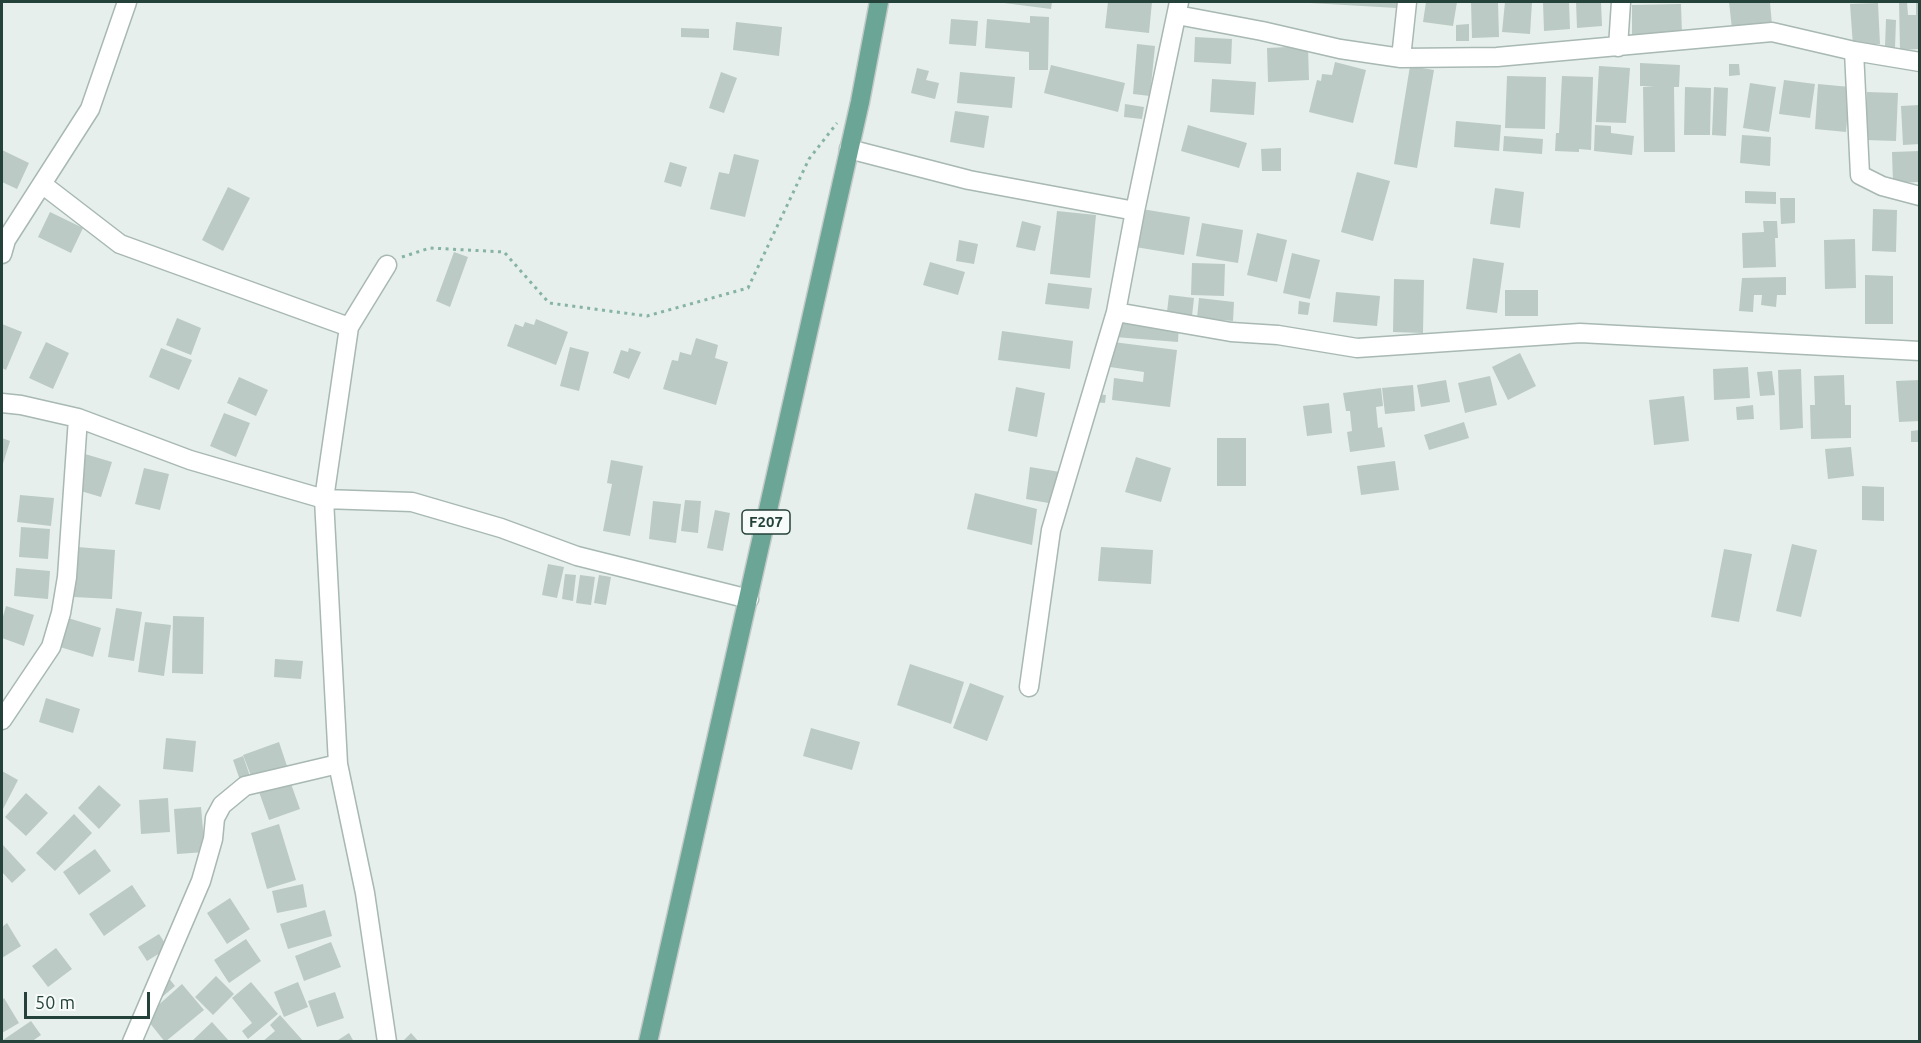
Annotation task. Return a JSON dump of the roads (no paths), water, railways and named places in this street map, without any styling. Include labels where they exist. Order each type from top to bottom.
[{"type":"main road","name":"F207","points":[[648,1041],[860,102],[879,2]]},
{"type":"street","points":[[2,254],[6,240],[90,109],[127,2]]},
{"type":"street","points":[[1401,58],[1407,2]]},
{"type":"street","points":[[1618,47],[1621,2]]},
{"type":"street","points":[[1029,687],[1051,530],[1116,312],[1178,8],[1340,49],[1401,58],[1497,57],[1772,32],[1854,51],[1920,62]]},
{"type":"street","points":[[1854,51],[1860,175],[1882,186],[1920,196]]},
{"type":"street","points":[[849,149],[969,180],[1135,211]]},
{"type":"street","points":[[42,184],[120,244],[349,327]]},
{"type":"street","points":[[387,265],[349,327],[324,499],[338,764],[365,893],[387,1041]]},
{"type":"street","points":[[1116,312],[1231,332],[1278,335],[1357,348],[1580,333],[1920,351]]},
{"type":"street","points":[[2,403],[78,418],[190,460],[324,499],[412,502],[501,528],[577,556],[749,599]]},
{"type":"street","points":[[2,720],[51,647],[61,614],[67,577],[78,418]]},
{"type":"street","points":[[132,1041],[201,881],[213,839],[215,818],[222,805],[244,786],[338,764]]}]
